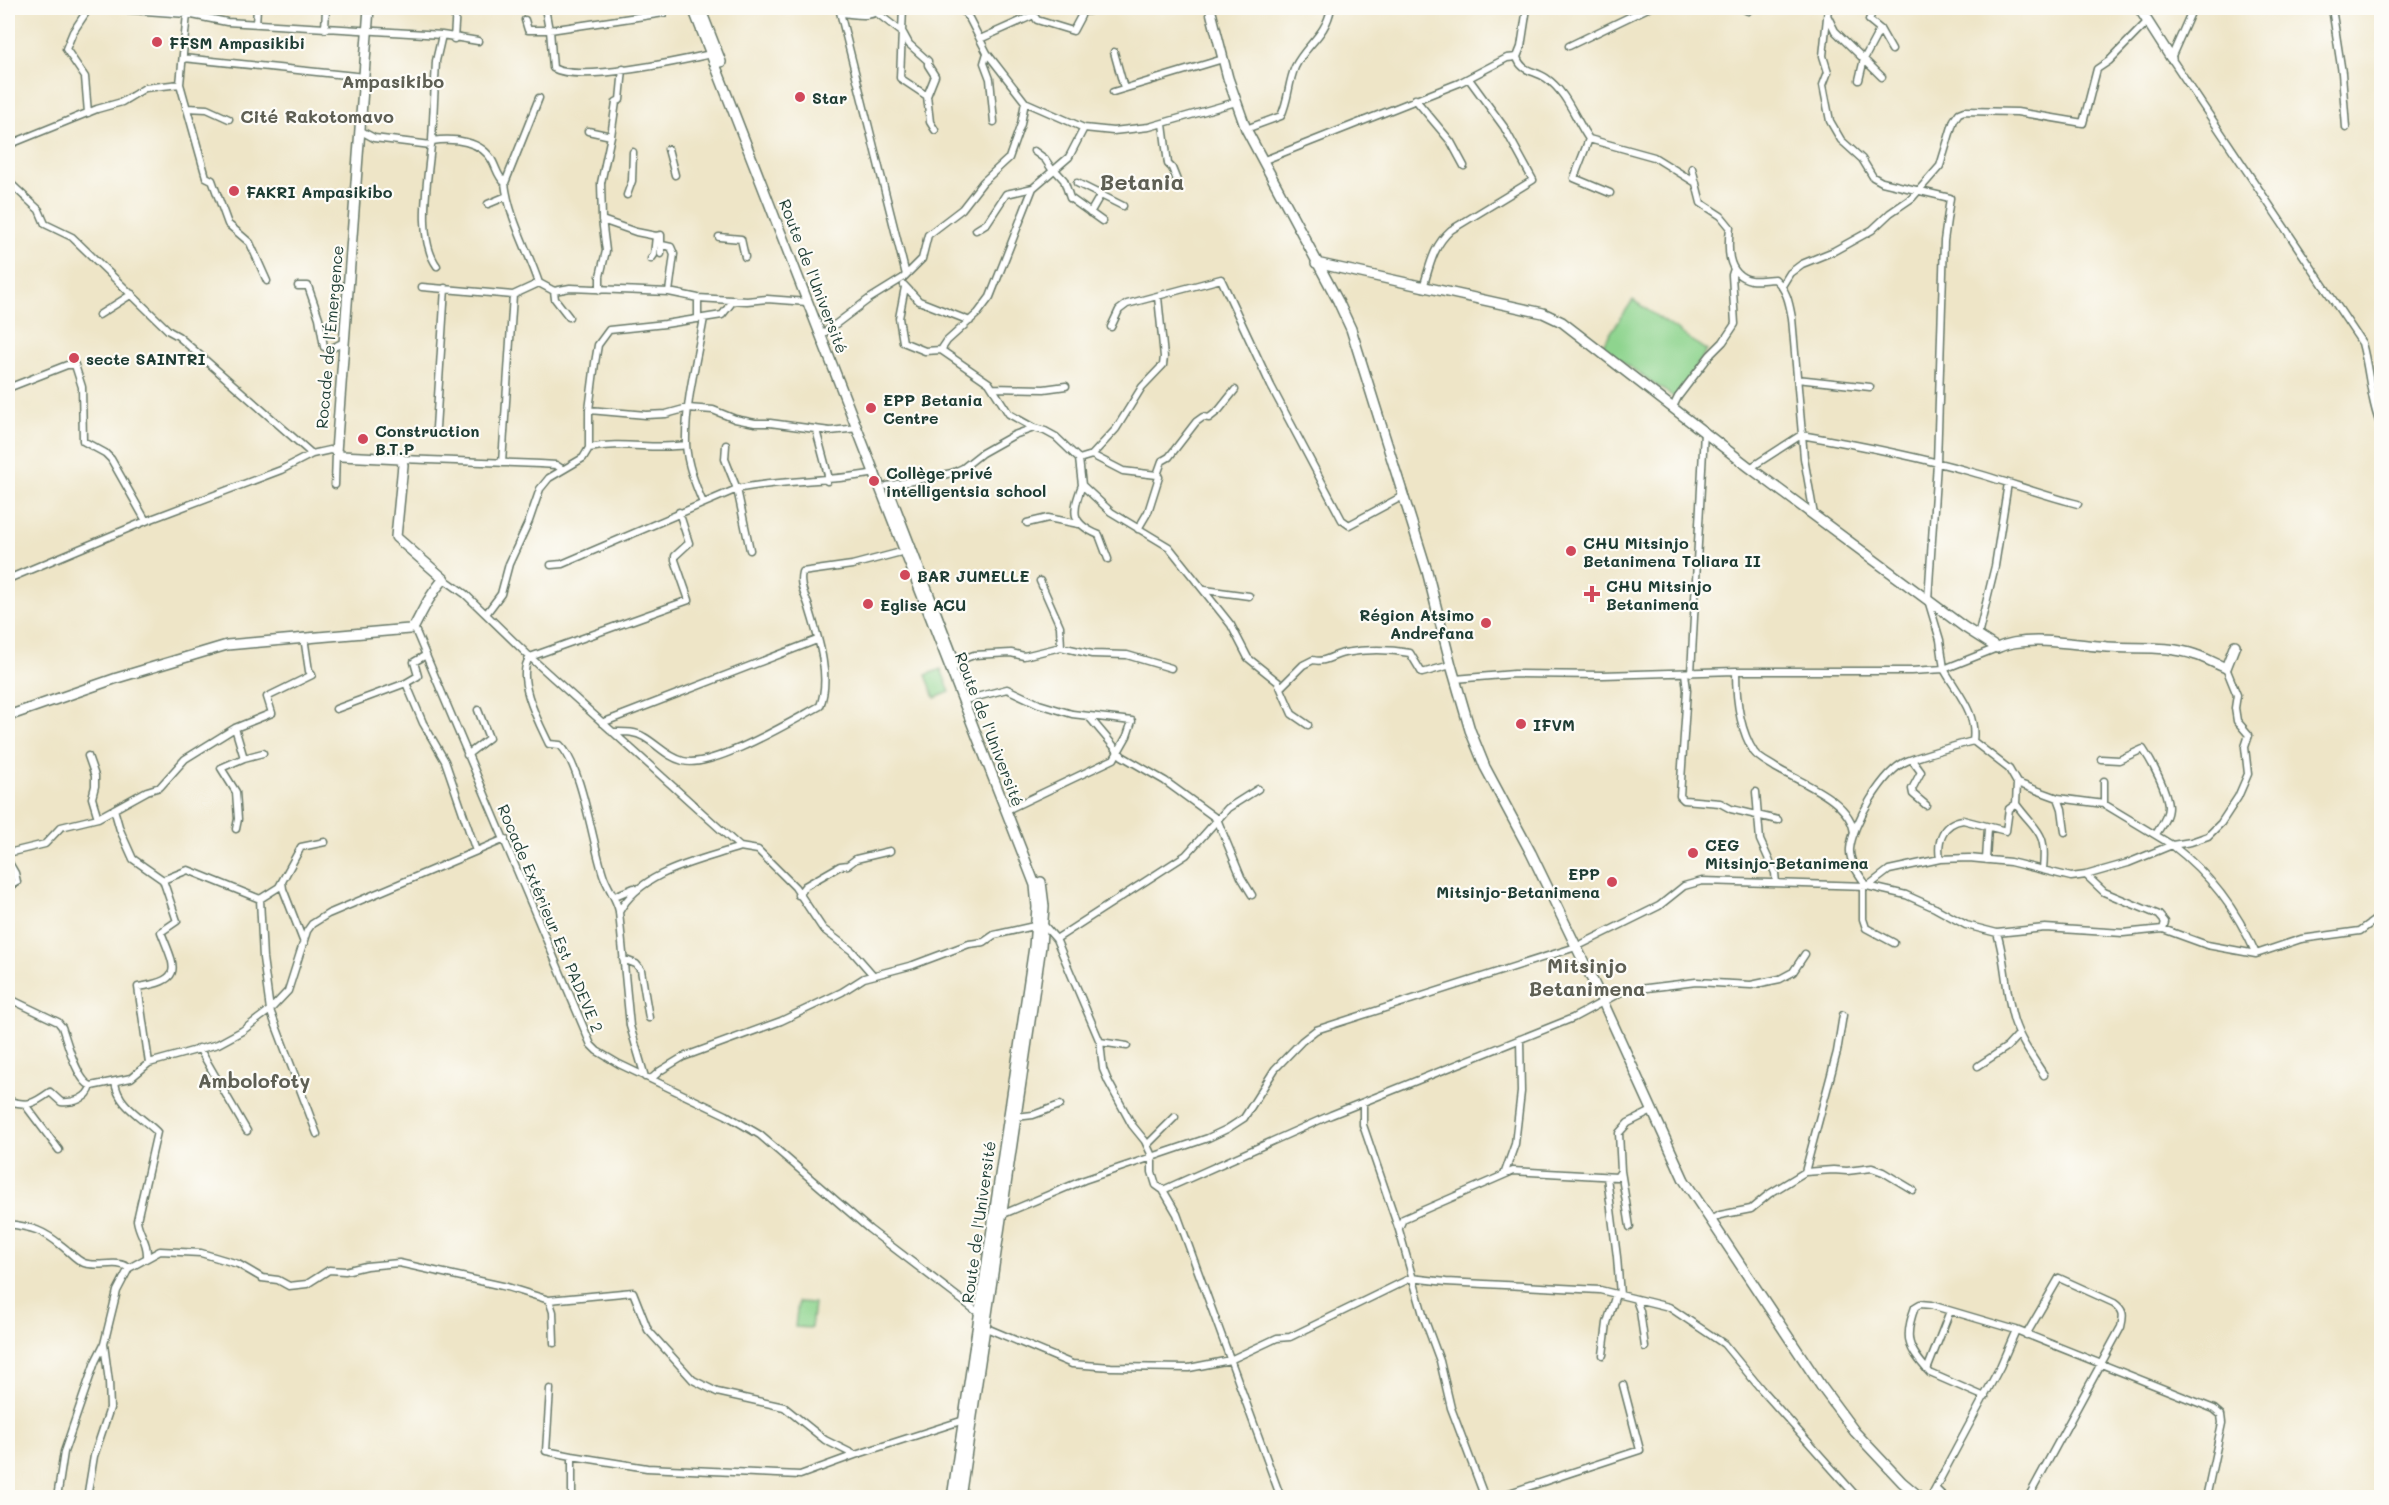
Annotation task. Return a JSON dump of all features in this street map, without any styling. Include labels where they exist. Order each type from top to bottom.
[{"type":"street","points":[[88,113],[85,77],[66,49],[73,32],[89,8]]},
{"type":"street","points":[[104,8],[187,14],[227,22],[442,35],[454,39],[478,41]]},
{"type":"street","points":[[256,24],[257,8]]},
{"type":"street","points":[[325,29],[326,8]]},
{"type":"street","name":"Rocade de l'Émergence","points":[[369,8],[362,131],[336,452],[341,456],[401,459]]},
{"type":"street","points":[[454,39],[456,8]]},
{"type":"street","points":[[545,8],[550,30],[551,64],[557,70],[571,73],[623,69],[684,61],[711,54]]},
{"type":"street","points":[[525,20],[528,30],[550,30],[664,13],[665,8]]},
{"type":"street","name":"Route de l'Université","points":[[693,8],[1035,885],[1040,925]]},
{"type":"street","name":"Route de l'Université","points":[[700,8],[824,333],[887,486],[1041,884],[1040,925],[952,1497]]},
{"type":"street","points":[[903,8],[900,78],[927,96]]},
{"type":"street","points":[[961,8],[969,18],[987,53],[1025,102],[1084,128],[1113,131],[1163,124],[1236,102]]},
{"type":"street","points":[[980,39],[1034,11],[1040,21],[1073,31],[1078,26],[1082,10],[1106,8]]},
{"type":"street","points":[[1210,8],[1223,59],[1246,129],[1351,329],[1427,571],[1470,730],[1485,767],[1531,853],[1604,1002],[1684,1180],[1834,1405],[1855,1432],[1902,1482],[1920,1497]]},
{"type":"street","points":[[1246,129],[1281,116],[1289,96],[1295,66],[1323,31],[1333,8]]},
{"type":"street","points":[[1527,8],[1521,47],[1517,57],[1523,69],[1546,78],[1569,104],[1589,139],[1654,157],[1697,184]]},
{"type":"street","points":[[1569,46],[1648,8]]},
{"type":"street","points":[[1828,8],[1823,56],[1828,72],[1823,85],[1830,121],[1841,140],[1862,159],[1873,177],[1882,182],[1950,198],[1944,241],[1938,463],[1928,600],[1940,640],[1944,669],[1972,714],[1975,730],[1973,741]]},
{"type":"street","points":[[1874,8],[1869,20],[1880,28],[1892,50]]},
{"type":"street","points":[[2139,8],[2361,343],[2372,397],[2382,429]]},
{"type":"street","points":[[2171,58],[2193,8]]},
{"type":"street","points":[[2332,8],[2342,73],[2346,128]]},
{"type":"street","points":[[935,130],[930,122],[927,96],[935,76],[928,61],[909,44],[903,33],[879,10],[867,16],[840,10],[905,277],[898,318],[903,342],[925,351],[942,351],[989,383],[1009,414],[1056,437],[1079,459],[1082,485],[1076,503],[1079,524]]},
{"type":"street","points":[[187,14],[180,84],[206,177],[212,180],[228,224],[250,243],[267,280]]},
{"type":"street","points":[[1827,17],[1835,31],[1882,77]]},
{"type":"street","points":[[1782,286],[1790,273],[1802,264],[1834,251],[1872,230],[1890,213],[1912,198],[1940,166],[1954,120],[1959,112],[2016,112],[2084,123],[2097,69],[2109,61],[2148,21]]},
{"type":"street","points":[[1859,80],[1864,59],[1880,28]]},
{"type":"street","points":[[437,266],[429,254],[426,242],[427,185],[432,143],[436,61],[442,35]]},
{"type":"street","points":[[1114,52],[1124,88]]},
{"type":"street","points":[[987,53],[984,63],[990,80],[994,122]]},
{"type":"street","points":[[1262,161],[1469,79],[1508,58],[1517,57]]},
{"type":"street","points":[[183,58],[365,77]]},
{"type":"street","points":[[1113,92],[1223,59]]},
{"type":"street","points":[[600,290],[606,251],[602,220],[602,183],[616,102],[620,100],[623,69]]},
{"type":"street","points":[[1423,288],[1435,247],[1441,238],[1533,180],[1504,127],[1469,79]]},
{"type":"street","points":[[8,145],[122,102],[145,88],[180,84]]},
{"type":"street","points":[[539,98],[505,183],[511,212],[540,283],[554,291],[570,288],[669,292],[698,298],[807,302]]},
{"type":"street","points":[[1415,99],[1451,142],[1464,166]]},
{"type":"street","points":[[824,333],[869,299],[905,277],[922,259],[928,235],[962,209],[983,182],[1009,158],[1025,102]]},
{"type":"street","points":[[186,108],[207,109],[229,119]]},
{"type":"street","points":[[1163,124],[1168,164],[1178,183]]},
{"type":"street","points":[[976,230],[987,223],[1006,194],[1033,188],[1069,157],[1084,128]]},
{"type":"street","points":[[362,131],[374,138],[432,143],[453,138],[474,145],[489,156],[500,179],[505,183]]},
{"type":"street","points":[[588,131],[611,136]]},
{"type":"street","points":[[1589,139],[1574,178],[1610,193]]},
{"type":"street","points":[[668,149],[675,175]]},
{"type":"street","points":[[1034,151],[1045,159],[1064,180],[1070,198],[1102,221]]},
{"type":"street","points":[[627,195],[632,181],[633,152]]},
{"type":"street","points":[[1673,407],[1678,397],[1735,324],[1732,275],[1734,269],[1728,248],[1730,227],[1721,216],[1701,203],[1692,168]]},
{"type":"street","points":[[8,181],[39,210],[45,224],[72,237],[170,331],[312,454]]},
{"type":"street","points":[[1077,183],[1124,206]]},
{"type":"street","points":[[942,351],[953,334],[970,321],[990,297],[1033,188]]},
{"type":"street","points":[[1090,213],[1101,194]]},
{"type":"street","points":[[488,204],[507,196]]},
{"type":"street","points":[[602,220],[636,232],[662,235],[661,254]]},
{"type":"street","points":[[651,259],[654,255],[656,236]]},
{"type":"street","points":[[719,237],[741,239],[745,256]]},
{"type":"street","points":[[662,245],[671,247],[674,254],[669,292]]},
{"type":"street","points":[[1316,263],[1543,314],[1562,322],[1750,468],[1928,600],[1997,648]]},
{"type":"street","points":[[1734,269],[1748,279],[1775,279],[1782,286],[1788,298],[1792,318],[1801,435],[1814,515]]},
{"type":"street","points":[[1111,327],[1119,310],[1127,304],[1221,279],[1271,386],[1342,520],[1349,525],[1403,496]]},
{"type":"street","points":[[422,287],[513,295],[540,283]]},
{"type":"street","points":[[298,286],[308,286],[319,318],[324,347],[330,349],[344,342]]},
{"type":"street","points":[[905,287],[919,300],[970,321]]},
{"type":"street","points":[[436,428],[445,288]]},
{"type":"street","points":[[554,291],[555,299],[569,317]]},
{"type":"street","points":[[99,315],[132,294]]},
{"type":"street","points":[[502,463],[513,295]]},
{"type":"street","points":[[1079,459],[1092,455],[1116,429],[1142,387],[1163,365],[1158,297]]},
{"type":"street","points":[[698,298],[701,319],[688,408],[686,445],[692,477],[702,503]]},
{"type":"street","points":[[486,614],[501,594],[509,564],[529,521],[540,489],[549,478],[583,458],[589,448],[590,410],[598,345],[609,330],[722,315],[734,300]]},
{"type":"street","points":[[8,388],[67,365],[75,365],[81,387],[83,441],[105,453],[111,459],[146,521]]},
{"type":"street","points":[[1797,379],[1870,387]]},
{"type":"street","points":[[993,388],[1044,389],[1066,386]]},
{"type":"street","points":[[1138,529],[1151,503],[1162,461],[1169,457],[1196,422],[1214,414],[1235,390]]},
{"type":"street","points":[[590,410],[646,415],[666,414],[688,408],[713,410],[735,419],[755,423],[816,430],[844,431],[858,428]]},
{"type":"street","points":[[887,486],[952,473],[1014,435],[1034,428]]},
{"type":"street","points":[[816,430],[822,449],[827,481]]},
{"type":"street","points":[[1704,432],[1680,796],[1684,800],[1720,803],[1731,809],[1778,820]]},
{"type":"street","points":[[1750,468],[1801,435],[1938,463],[2078,504]]},
{"type":"street","points":[[589,448],[620,444],[672,447],[686,445]]},
{"type":"street","points":[[726,445],[725,459],[737,489],[750,550]]},
{"type":"street","points":[[8,579],[146,521],[281,470],[312,454],[330,450],[336,452],[335,485]]},
{"type":"street","points":[[1092,455],[1123,471],[1157,475]]},
{"type":"street","points":[[562,469],[556,465],[401,459],[403,465],[396,537],[444,579],[465,594],[530,657],[740,847]]},
{"type":"street","points":[[551,565],[562,564],[737,489],[765,483],[827,481],[876,473]]},
{"type":"street","points":[[1978,636],[1995,566],[2008,483]]},
{"type":"street","points":[[1082,485],[1111,512],[1169,547],[1231,625],[1248,658],[1281,687],[1292,714],[1308,725]]},
{"type":"street","points":[[679,512],[689,543],[675,556],[675,560],[689,600],[530,657],[524,669],[534,713],[549,744],[560,746],[571,762],[588,811],[605,880],[615,896],[619,912],[630,1026],[648,1078],[683,1057],[781,1021],[873,975],[914,965],[969,944],[984,942],[994,935],[1040,925],[1056,939],[1100,1042],[1103,1069],[1108,1081],[1132,1125],[1147,1145],[1152,1156],[1152,1172],[1156,1185],[1164,1190],[1177,1214],[1281,1497]]},
{"type":"street","points":[[1027,523],[1048,518],[1079,524],[1099,535],[1108,559]]},
{"type":"street","points":[[612,732],[644,736],[670,756],[691,763],[744,746],[820,706],[826,687],[823,660],[815,626],[800,582],[802,572],[852,565],[904,551]]},
{"type":"street","points":[[8,716],[210,648],[244,642],[414,627],[436,588],[444,579]]},
{"type":"street","points":[[1040,581],[1060,626],[1060,647]]},
{"type":"street","points":[[1205,590],[1249,596]]},
{"type":"street","name":"Rocade Extérieur Est PADEVE 2","points":[[414,627],[591,1045],[605,1056],[726,1115],[760,1135],[869,1229],[980,1314]]},
{"type":"street","points":[[8,853],[45,844],[61,827],[98,818],[160,787],[185,759],[235,728],[272,713],[267,697],[312,675],[309,671],[304,637]]},
{"type":"street","points":[[602,723],[817,640]]},
{"type":"street","points":[[1455,679],[1514,674],[1604,675],[1944,669],[2007,643],[2026,642],[2151,648],[2195,654],[2226,668],[2237,695],[2235,708],[2237,721],[2249,735],[2246,747],[2248,774],[2238,797],[2208,836],[2172,845],[2086,875],[2071,877],[2043,869],[1986,860],[1940,859],[1889,870],[1865,886]]},
{"type":"street","points":[[2226,668],[2235,645]]},
{"type":"street","points":[[955,662],[974,656],[1011,653],[1024,656],[1060,647],[1092,654],[1127,655],[1171,668]]},
{"type":"street","points":[[1281,687],[1304,665],[1313,660],[1320,662],[1348,653],[1388,649],[1410,653],[1422,673],[1451,665]]},
{"type":"street","points":[[336,709],[406,683],[418,676],[414,662],[426,655]]},
{"type":"street","points":[[1736,671],[1738,709],[1755,753],[1795,779],[1821,791],[1850,817],[1854,834]]},
{"type":"street","points":[[406,683],[423,723],[445,762],[476,851]]},
{"type":"street","points":[[969,699],[1007,688],[1046,707],[1090,717],[1132,721],[1114,759],[1011,808]]},
{"type":"street","points":[[467,755],[489,738],[478,710]]},
{"type":"street","points":[[1090,717],[1119,752],[1165,781],[1217,819],[1241,877],[1252,895]]},
{"type":"street","points":[[235,728],[244,758]]},
{"type":"street","points":[[1894,943],[1866,928],[1863,919],[1865,886],[1853,864],[1850,850],[1854,834],[1862,814],[1884,782],[1906,761],[1973,741]]},
{"type":"street","points":[[1973,741],[2009,769],[2017,783],[2016,804],[2040,832],[2044,842],[2043,869]]},
{"type":"street","points":[[2101,759],[2119,760],[2143,749],[2160,780],[2169,806],[2167,815],[2156,834]]},
{"type":"street","points":[[236,829],[238,819],[236,792],[222,768],[244,758],[263,753]]},
{"type":"street","points":[[88,756],[95,776],[92,798],[98,818]]},
{"type":"street","points":[[1912,760],[1921,772],[1912,789],[1912,794],[1926,805]]},
{"type":"street","points":[[2104,781],[2104,804]]},
{"type":"street","points":[[2017,783],[2058,798],[2104,804],[2172,845],[2194,862],[2212,882],[2237,916],[2256,954]]},
{"type":"street","points":[[1056,939],[1186,855],[1228,808],[1257,789]]},
{"type":"street","points":[[1756,792],[1760,840],[1775,873],[1776,883]]},
{"type":"street","points":[[2058,798],[2066,832]]},
{"type":"street","points":[[1940,859],[1938,846],[1941,834],[1956,821],[1963,820],[2006,831],[2009,808],[2016,804]]},
{"type":"street","points":[[114,809],[120,830],[134,859],[163,880],[177,921],[161,932],[174,966],[170,978],[157,984],[138,987],[149,1064]]},
{"type":"street","points":[[1986,860],[1988,828]]},
{"type":"street","points":[[8,998],[58,1022],[85,1084],[91,1086],[106,1081],[115,1082],[131,1078],[149,1064],[230,1039],[270,1010],[288,991],[307,932],[312,924],[328,914],[505,839]]},
{"type":"street","points":[[260,899],[279,887],[301,847],[325,843]]},
{"type":"street","points":[[615,896],[673,870],[740,847],[758,850],[795,887],[798,895],[823,929],[857,956],[873,975]]},
{"type":"street","points":[[798,895],[806,886],[840,866],[848,865],[856,859],[890,851]]},
{"type":"street","points":[[8,861],[15,873],[16,882],[8,886]]},
{"type":"street","points":[[163,880],[188,870],[213,878],[260,899]]},
{"type":"street","points":[[2086,875],[2104,892],[2158,915],[2165,922],[2163,929]]},
{"type":"street","points":[[282,880],[283,889],[304,944]]},
{"type":"street","points":[[1001,1215],[1084,1180],[1208,1138],[1227,1129],[1244,1118],[1275,1069],[1316,1030],[1576,947],[1659,906],[1684,886],[1702,881],[1865,886],[1906,895],[1966,925],[1997,933],[2045,928],[2123,933],[2163,929],[2207,945],[2256,954],[2301,939],[2360,930],[2382,915]]},
{"type":"street","points":[[619,912],[631,894],[641,886]]},
{"type":"street","points":[[260,899],[263,958],[270,1010],[317,1134]]},
{"type":"street","points":[[1997,933],[2002,949],[2012,1013],[2019,1034],[2044,1075]]},
{"type":"street","points":[[1164,1190],[1331,1115],[1573,1018],[1623,991],[1696,982],[1751,985],[1780,979],[1793,972],[1805,954]]},
{"type":"street","points":[[623,959],[636,964],[641,970],[649,1018]]},
{"type":"street","name":"Route de l'Université","points":[[960,1497],[1016,1117],[1032,979]]},
{"type":"street","points":[[1805,1172],[1837,1052],[1843,1015]]},
{"type":"street","points":[[1978,1066],[2007,1047],[2019,1034]]},
{"type":"street","points":[[1504,1175],[1515,1144],[1521,1092],[1520,1039]]},
{"type":"street","points":[[1100,1042],[1127,1046]]},
{"type":"street","points":[[199,1048],[247,1131]]},
{"type":"street","points":[[115,1082],[117,1095],[121,1101],[157,1132],[137,1220],[138,1232],[148,1246],[147,1257]]},
{"type":"street","points":[[8,1101],[26,1106],[50,1092],[61,1102],[82,1098],[90,1091],[91,1086]]},
{"type":"street","points":[[1363,1103],[1363,1125],[1399,1230],[1411,1278],[1440,1361],[1451,1408],[1485,1497]]},
{"type":"street","points":[[1016,1117],[1032,1115],[1060,1105]]},
{"type":"street","points":[[26,1106],[58,1150]]},
{"type":"street","points":[[1630,1227],[1621,1171],[1618,1133],[1628,1123],[1652,1111]]},
{"type":"street","points":[[1147,1145],[1175,1117]]},
{"type":"street","points":[[1710,1221],[1720,1215],[1751,1209],[1769,1194],[1805,1172],[1872,1168],[1883,1172],[1913,1191]]},
{"type":"street","points":[[1399,1230],[1403,1219],[1513,1171],[1617,1177],[1621,1171]]},
{"type":"street","points":[[1603,1355],[1607,1323],[1618,1294],[1617,1257],[1607,1177]]},
{"type":"street","points":[[8,1224],[36,1228],[82,1262],[104,1266],[121,1263],[129,1268]]},
{"type":"street","points":[[57,1497],[64,1452],[104,1344],[110,1324],[112,1304],[129,1268],[160,1251],[201,1253],[238,1264],[262,1278],[278,1280],[289,1286],[307,1284],[329,1270],[345,1271],[366,1266],[399,1263],[507,1287],[549,1300],[633,1292],[648,1330],[693,1380],[717,1392],[783,1407],[825,1440],[855,1455]]},
{"type":"street","points":[[984,1327],[1072,1364],[1189,1368],[1230,1360],[1277,1338],[1290,1337],[1411,1278],[1446,1282],[1579,1288],[1618,1294],[1674,1309],[1689,1322],[1724,1344],[1761,1389],[1858,1497]]},
{"type":"street","points":[[2026,1335],[2059,1278],[2121,1308],[2124,1316],[2121,1327],[2102,1363],[2028,1497]]},
{"type":"street","points":[[549,1300],[553,1312],[554,1343]]},
{"type":"street","points":[[1636,1300],[1640,1311],[1645,1347]]},
{"type":"street","points":[[1985,1397],[1927,1370],[1911,1348],[1907,1337],[1915,1306],[1931,1305],[2016,1330],[2214,1409],[2221,1415],[2222,1423],[2206,1497]]},
{"type":"street","points":[[1927,1370],[1950,1311]]},
{"type":"street","points":[[1930,1497],[1985,1397],[2016,1330]]},
{"type":"street","points":[[87,1497],[94,1456],[110,1408],[104,1344]]},
{"type":"street","points":[[1494,1497],[1640,1450],[1623,1385]]},
{"type":"street","points":[[550,1389],[546,1452],[602,1459],[647,1468],[800,1475],[964,1420]]},
{"type":"street","points":[[572,1456],[572,1497]]},
{"type":"street","points":[[1936,1489],[1945,1497]]},
{"type":"green space","points":[[1633,300],[1707,351],[1675,398],[1601,347]]},
{"type":"green space","points":[[941,669],[950,692],[935,698],[926,675]]},
{"type":"green space","points":[[798,1302],[814,1303],[811,1328],[795,1327]]},
{"type":"place","name":"FFSM Ampasikibi","points":[[157,42]]},
{"type":"place","name":"Star","points":[[800,97]]},
{"type":"place","name":"FAKRI Ampasikibo","points":[[234,191]]},
{"type":"place","name":"secte SAINTRI","points":[[74,358]]},
{"type":"place","name":"EPP Betania Centre","points":[[871,408]]},
{"type":"place","name":"Construction B.T.P","points":[[363,439]]},
{"type":"place","name":"Collège privé intelligentsia school","points":[[874,481]]},
{"type":"place","name":"CHU Mitsinjo Betanimena Toliara II","points":[[1571,551]]},
{"type":"place","name":"BAR JUMELLE","points":[[905,575]]},
{"type":"place","name":"CHU Mitsinjo Betanimena","points":[[1592,594]]},
{"type":"place","name":"Eglise ACU","points":[[868,604]]},
{"type":"place","name":"Région Atsimo Andrefana","points":[[1486,623]]},
{"type":"place","name":"IFVM","points":[[1521,724]]},
{"type":"place","name":"CEG Mitsinjo-Betanimena","points":[[1693,853]]},
{"type":"place","name":"EPP Mitsinjo-Betanimena","points":[[1612,882]]},
{"type":"district","name":"Ampasikibo","points":[[393,81]]},
{"type":"district","name":"Cité Rakotomavo","points":[[317,116]]},
{"type":"district","name":"Betania","points":[[1142,181]]},
{"type":"district","name":"Mitsinjo Betanimena","points":[[1587,976]]},
{"type":"district","name":"Ambolofoty","points":[[254,1080]]}]
